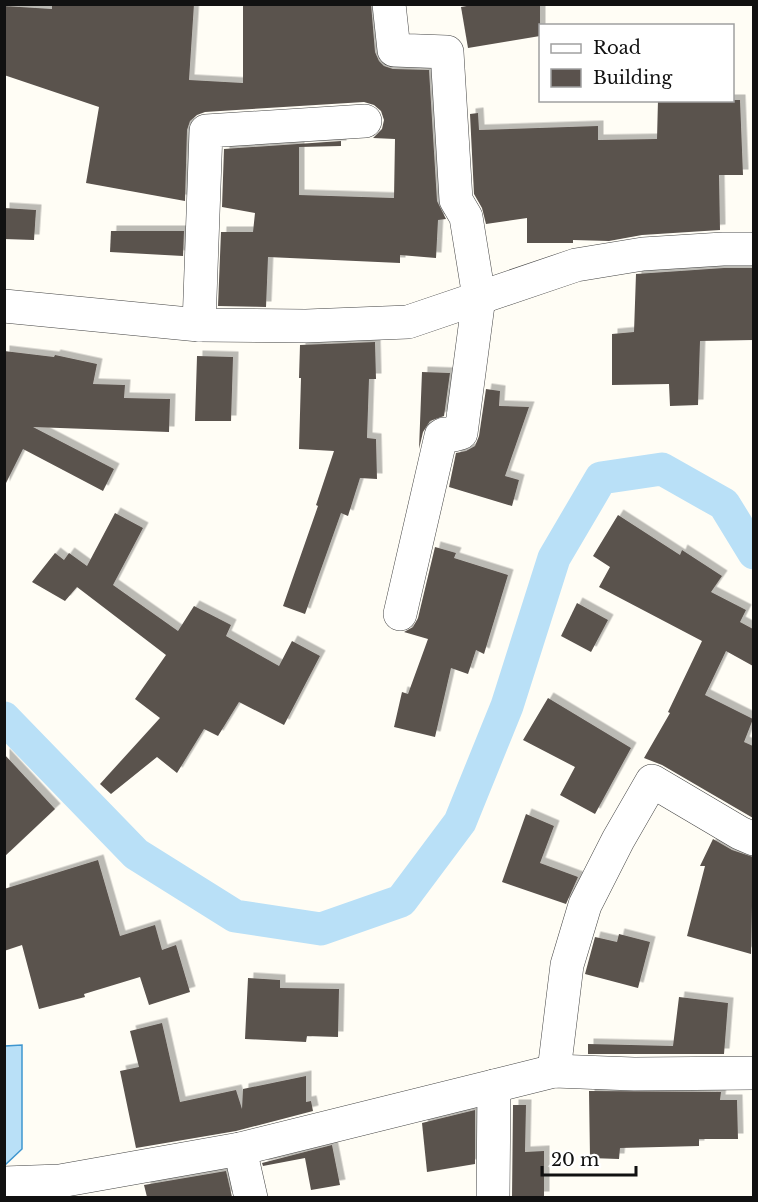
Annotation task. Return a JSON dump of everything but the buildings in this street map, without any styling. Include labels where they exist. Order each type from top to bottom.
[{"type":"street","points":[[389,4],[394,50],[447,52],[456,200],[466,217],[479,297],[461,433],[441,436],[400,614]]},
{"type":"street","points":[[199,325],[206,131],[365,121]]},
{"type":"street","points":[[4,306],[199,325],[306,326],[408,322],[576,265],[642,254],[753,249]]},
{"type":"street","points":[[554,1071],[567,965],[585,905],[618,840],[652,781],[730,828],[753,839]]},
{"type":"street","points":[[4,1183],[60,1180],[240,1149],[554,1071],[634,1074],[753,1073]]},
{"type":"street","points":[[493,1197],[494,1086]]},
{"type":"street","points":[[240,1149],[251,1197]]},
{"type":"water","points":[[22,1045],[22,1149],[5,1165],[5,1046]]},
{"type":"waterway","points":[[4,718],[136,854],[235,916],[321,929],[401,901],[460,822],[507,706],[554,558],[601,478],[662,469],[724,504],[754,553]]}]
